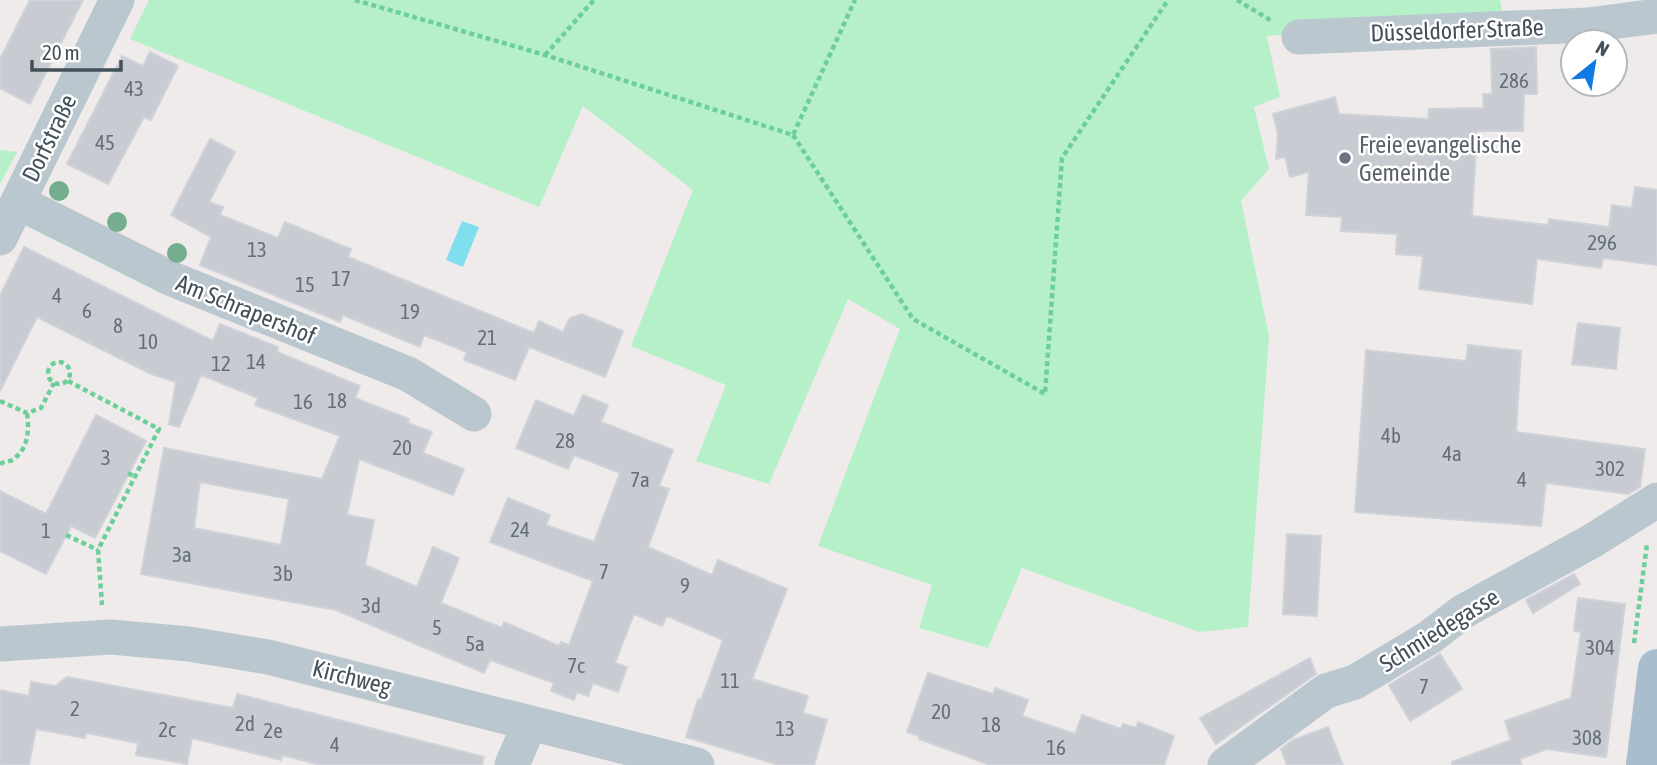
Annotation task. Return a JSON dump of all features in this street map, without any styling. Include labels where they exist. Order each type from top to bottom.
[{"type":"main road","points":[[1644,765],[1645,660]]},
{"type":"street","name":"Dorfstraße","points":[[0,238],[117,0]]},
{"type":"street","name":"Düsseldorfer Straße","points":[[1299,37],[1588,25],[1657,16]]},
{"type":"street","name":"Am Schrapershof","points":[[18,202],[172,279],[408,374],[474,414]]},
{"type":"street","name":"Schmiedegasse","points":[[1225,765],[1326,691],[1355,682],[1430,637],[1464,611],[1592,541],[1654,502]]},
{"type":"street","name":"Kirchweg","points":[[0,644],[105,637],[189,643],[268,656],[697,765]]},
{"type":"street","points":[[512,765],[530,723]]},
{"type":"path","points":[[355,0],[545,55],[793,135],[913,319],[1045,394],[1062,158],[1168,0]]},
{"type":"path","points":[[545,55],[594,0]]},
{"type":"path","points":[[793,135],[855,0]]},
{"type":"path","points":[[1237,0],[1299,37]]},
{"type":"path","points":[[59,362],[69,366],[71,374],[68,381],[54,383],[49,378],[48,370],[52,364],[59,362]]},
{"type":"path","points":[[68,381],[158,426],[158,434],[98,550],[105,637]]},
{"type":"path","points":[[0,401],[27,413],[41,408],[54,383]]},
{"type":"path","points":[[0,464],[15,459],[22,449],[29,427],[27,413]]},
{"type":"path","points":[[128,473],[135,477]]},
{"type":"path","points":[[1645,660],[1654,502]]},
{"type":"path","points":[[66,535],[98,550]]},
{"type":"green space","points":[[149,0],[1500,0],[1503,16],[1267,36],[1280,97],[1254,107],[1269,169],[1241,201],[1269,336],[1248,627],[1199,632],[1022,568],[988,648],[919,628],[932,585],[818,546],[900,329],[848,299],[769,484],[696,461],[726,385],[631,346],[693,190],[583,106],[539,207],[130,39]]},
{"type":"green space","points":[[0,150],[17,152],[0,184]]},
{"type":"water","points":[[462,221],[479,227],[463,267],[446,260]]},
{"type":"building","points":[[30,0],[83,0],[30,104],[0,88],[0,59]]},
{"type":"building","points":[[1536,47],[1537,94],[1524,94],[1523,131],[1477,131],[1472,216],[1548,225],[1549,219],[1609,227],[1612,205],[1632,208],[1635,187],[1657,190],[1657,265],[1603,258],[1601,268],[1537,259],[1532,304],[1419,289],[1423,256],[1396,254],[1397,234],[1341,231],[1342,217],[1306,215],[1309,172],[1290,177],[1285,157],[1276,159],[1278,134],[1273,114],[1335,97],[1339,114],[1428,119],[1429,109],[1484,108],[1483,94],[1492,94],[1491,49]]},
{"type":"building","points":[[150,52],[178,66],[151,120],[144,117],[108,184],[67,164],[122,56],[143,66]]},
{"type":"building","points":[[210,139],[235,152],[209,202],[223,207],[220,215],[278,238],[285,222],[351,249],[348,257],[534,333],[539,321],[563,332],[570,318],[582,314],[623,331],[605,377],[529,347],[515,380],[464,360],[467,352],[424,335],[420,347],[343,315],[340,322],[200,265],[211,237],[171,215]]},
{"type":"building","points":[[24,247],[213,341],[220,324],[278,347],[277,352],[360,386],[355,398],[409,419],[408,423],[432,432],[423,453],[464,469],[453,495],[359,459],[347,515],[374,520],[365,565],[417,587],[433,547],[459,558],[441,603],[502,628],[504,622],[559,646],[561,642],[569,645],[593,581],[490,542],[508,498],[550,515],[546,525],[594,542],[620,473],[574,455],[568,469],[516,448],[536,400],[574,416],[583,395],[608,405],[601,422],[673,450],[659,486],[669,489],[648,547],[712,575],[718,560],[787,589],[752,679],[808,696],[803,713],[827,720],[814,765],[779,765],[686,737],[698,699],[701,700],[723,640],[667,616],[662,626],[634,614],[615,663],[627,667],[618,692],[593,683],[588,696],[577,692],[574,700],[551,691],[554,683],[490,660],[484,673],[336,610],[141,574],[164,448],[322,479],[340,436],[255,405],[258,398],[201,375],[179,427],[169,424],[176,382],[151,374],[37,317],[0,391],[0,296]],"holes":[[[200,482],[289,499],[281,545],[194,528]]]},
{"type":"building","points":[[1578,323],[1620,328],[1616,369],[1572,364]]},
{"type":"building","points":[[1468,345],[1521,351],[1516,432],[1645,449],[1640,487],[1628,494],[1546,483],[1541,526],[1355,512],[1366,350],[1466,361]]},
{"type":"building","points":[[96,415],[146,441],[95,538],[71,526],[46,574],[0,551],[0,491],[46,514]]},
{"type":"building","points":[[1287,534],[1321,536],[1317,616],[1283,614]]},
{"type":"building","points":[[1574,574],[1580,584],[1533,613],[1526,600]]},
{"type":"building","points":[[1578,598],[1625,604],[1606,757],[1547,749],[1520,759],[1522,765],[1452,765],[1452,762],[1511,740],[1505,721],[1571,698],[1581,632],[1574,631]]},
{"type":"building","points":[[1440,654],[1462,689],[1410,721],[1389,685]]},
{"type":"building","points":[[1310,658],[1316,674],[1216,744],[1200,718]]},
{"type":"building","points":[[928,673],[993,694],[995,688],[1028,700],[1022,716],[1075,734],[1082,715],[1121,729],[1123,724],[1136,728],[1138,722],[1174,736],[1164,765],[990,765],[907,732]]},
{"type":"building","points":[[67,677],[233,708],[237,694],[484,757],[482,765],[320,765],[282,755],[281,760],[192,738],[187,764],[136,755],[138,743],[86,733],[85,738],[36,729],[29,765],[0,765],[0,690],[29,696],[31,682],[55,686]]},
{"type":"building","points":[[1328,727],[1343,765],[1287,765],[1281,749],[1293,740]]},
{"type":"place","name":"Freie evangelische Gemeinde","points":[[1345,158]]}]
